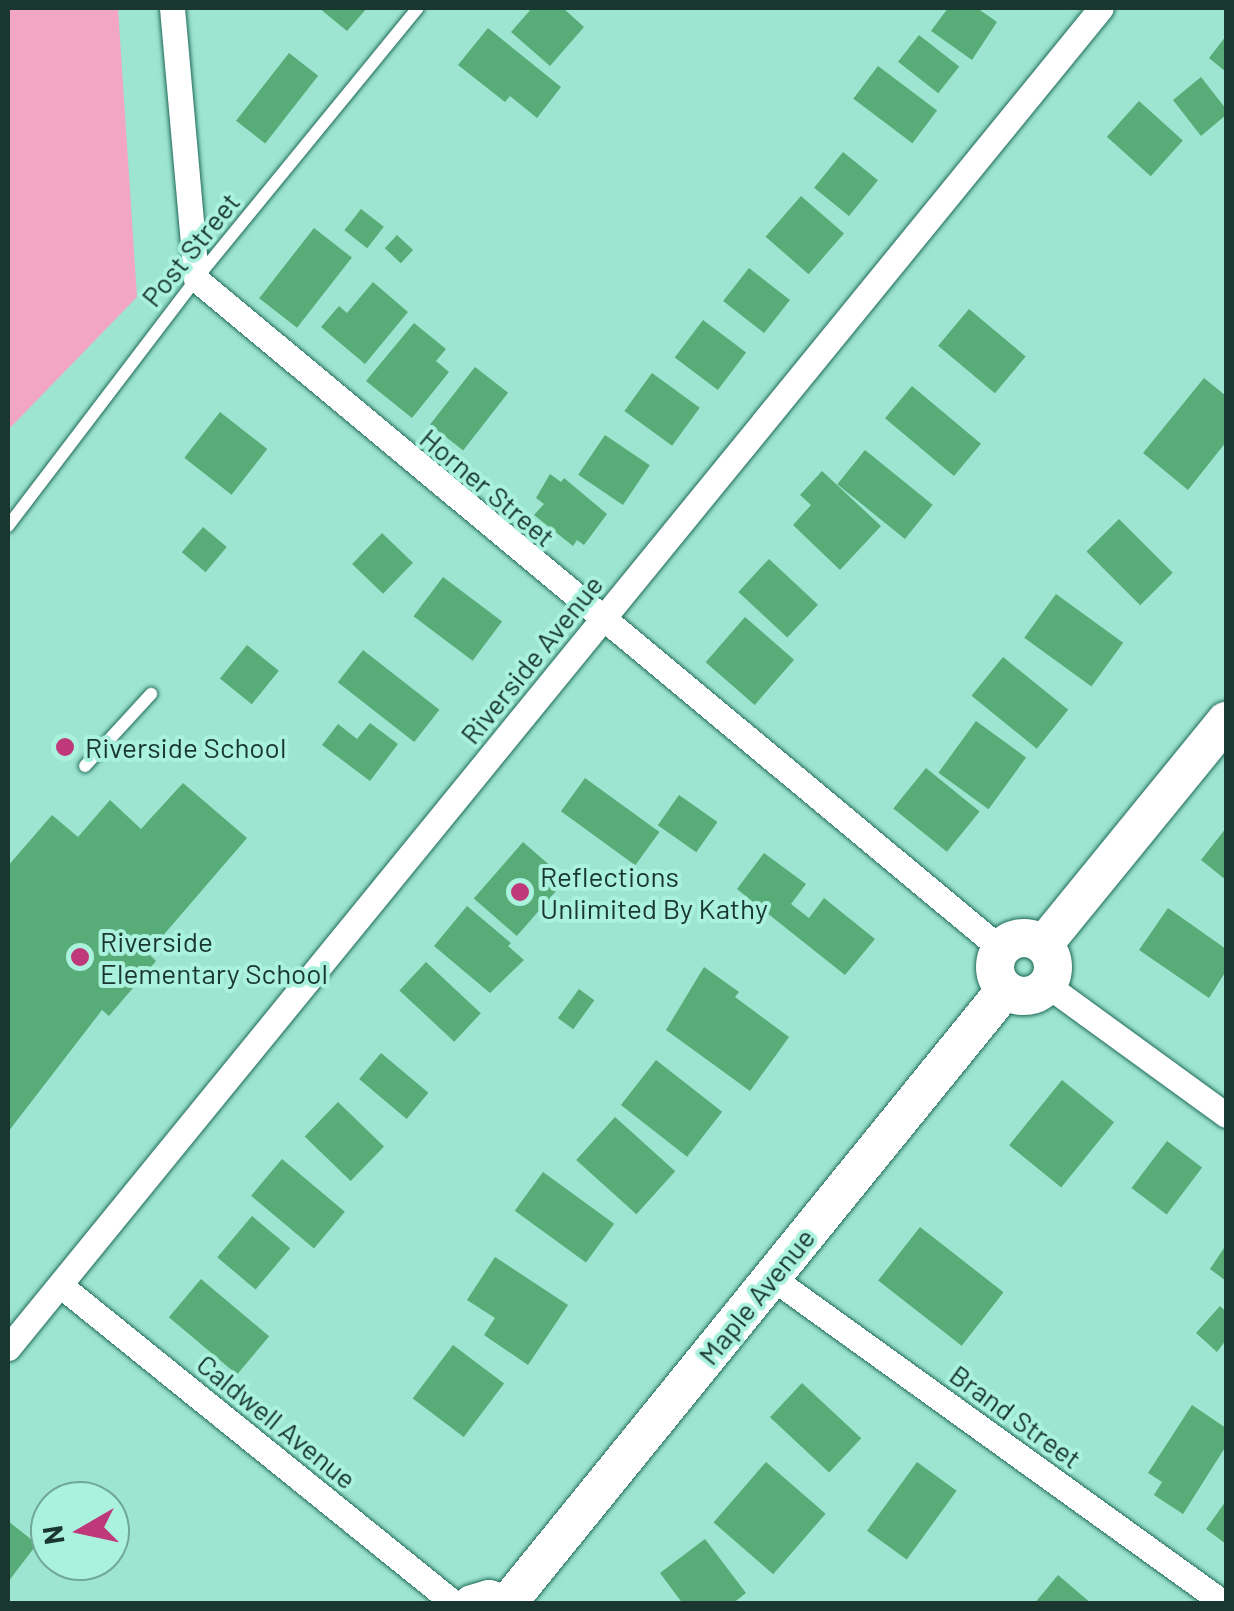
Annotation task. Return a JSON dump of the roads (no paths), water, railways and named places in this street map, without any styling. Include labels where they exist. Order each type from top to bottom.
[{"type":"main road","points":[[1044,944],[1226,721]]},
{"type":"main road","points":[[1020,938],[1044,944],[1053,960],[1047,985],[1033,995],[1005,990],[996,970],[1001,949],[1020,938]]},
{"type":"main road","name":"Maple Avenue","points":[[506,1604],[1005,990]]},
{"type":"main road","points":[[472,1604],[488,1599],[506,1604]]},
{"type":"street","points":[[172,8],[196,279]]},
{"type":"street","name":"Riverside Avenue","points":[[8,1348],[1101,8]]},
{"type":"street","name":"Horner Street","points":[[196,279],[601,620],[1001,949]]},
{"type":"street","points":[[1047,985],[1226,1114]]},
{"type":"street","name":"Brand Street","points":[[772,1277],[1225,1604]]},
{"type":"street","name":"Caldwell Avenue","points":[[60,1284],[456,1604]]},
{"type":"lane","name":"Post Street","points":[[8,526],[196,279],[418,8]]},
{"type":"lane","points":[[85,766],[152,694]]},
{"type":"place","name":"Riverside School","points":[[65,747]]},
{"type":"place","name":"Reflections Unlimited By Kathy","points":[[520,892]]},
{"type":"place","name":"Riverside Elementary School","points":[[80,957]]}]
